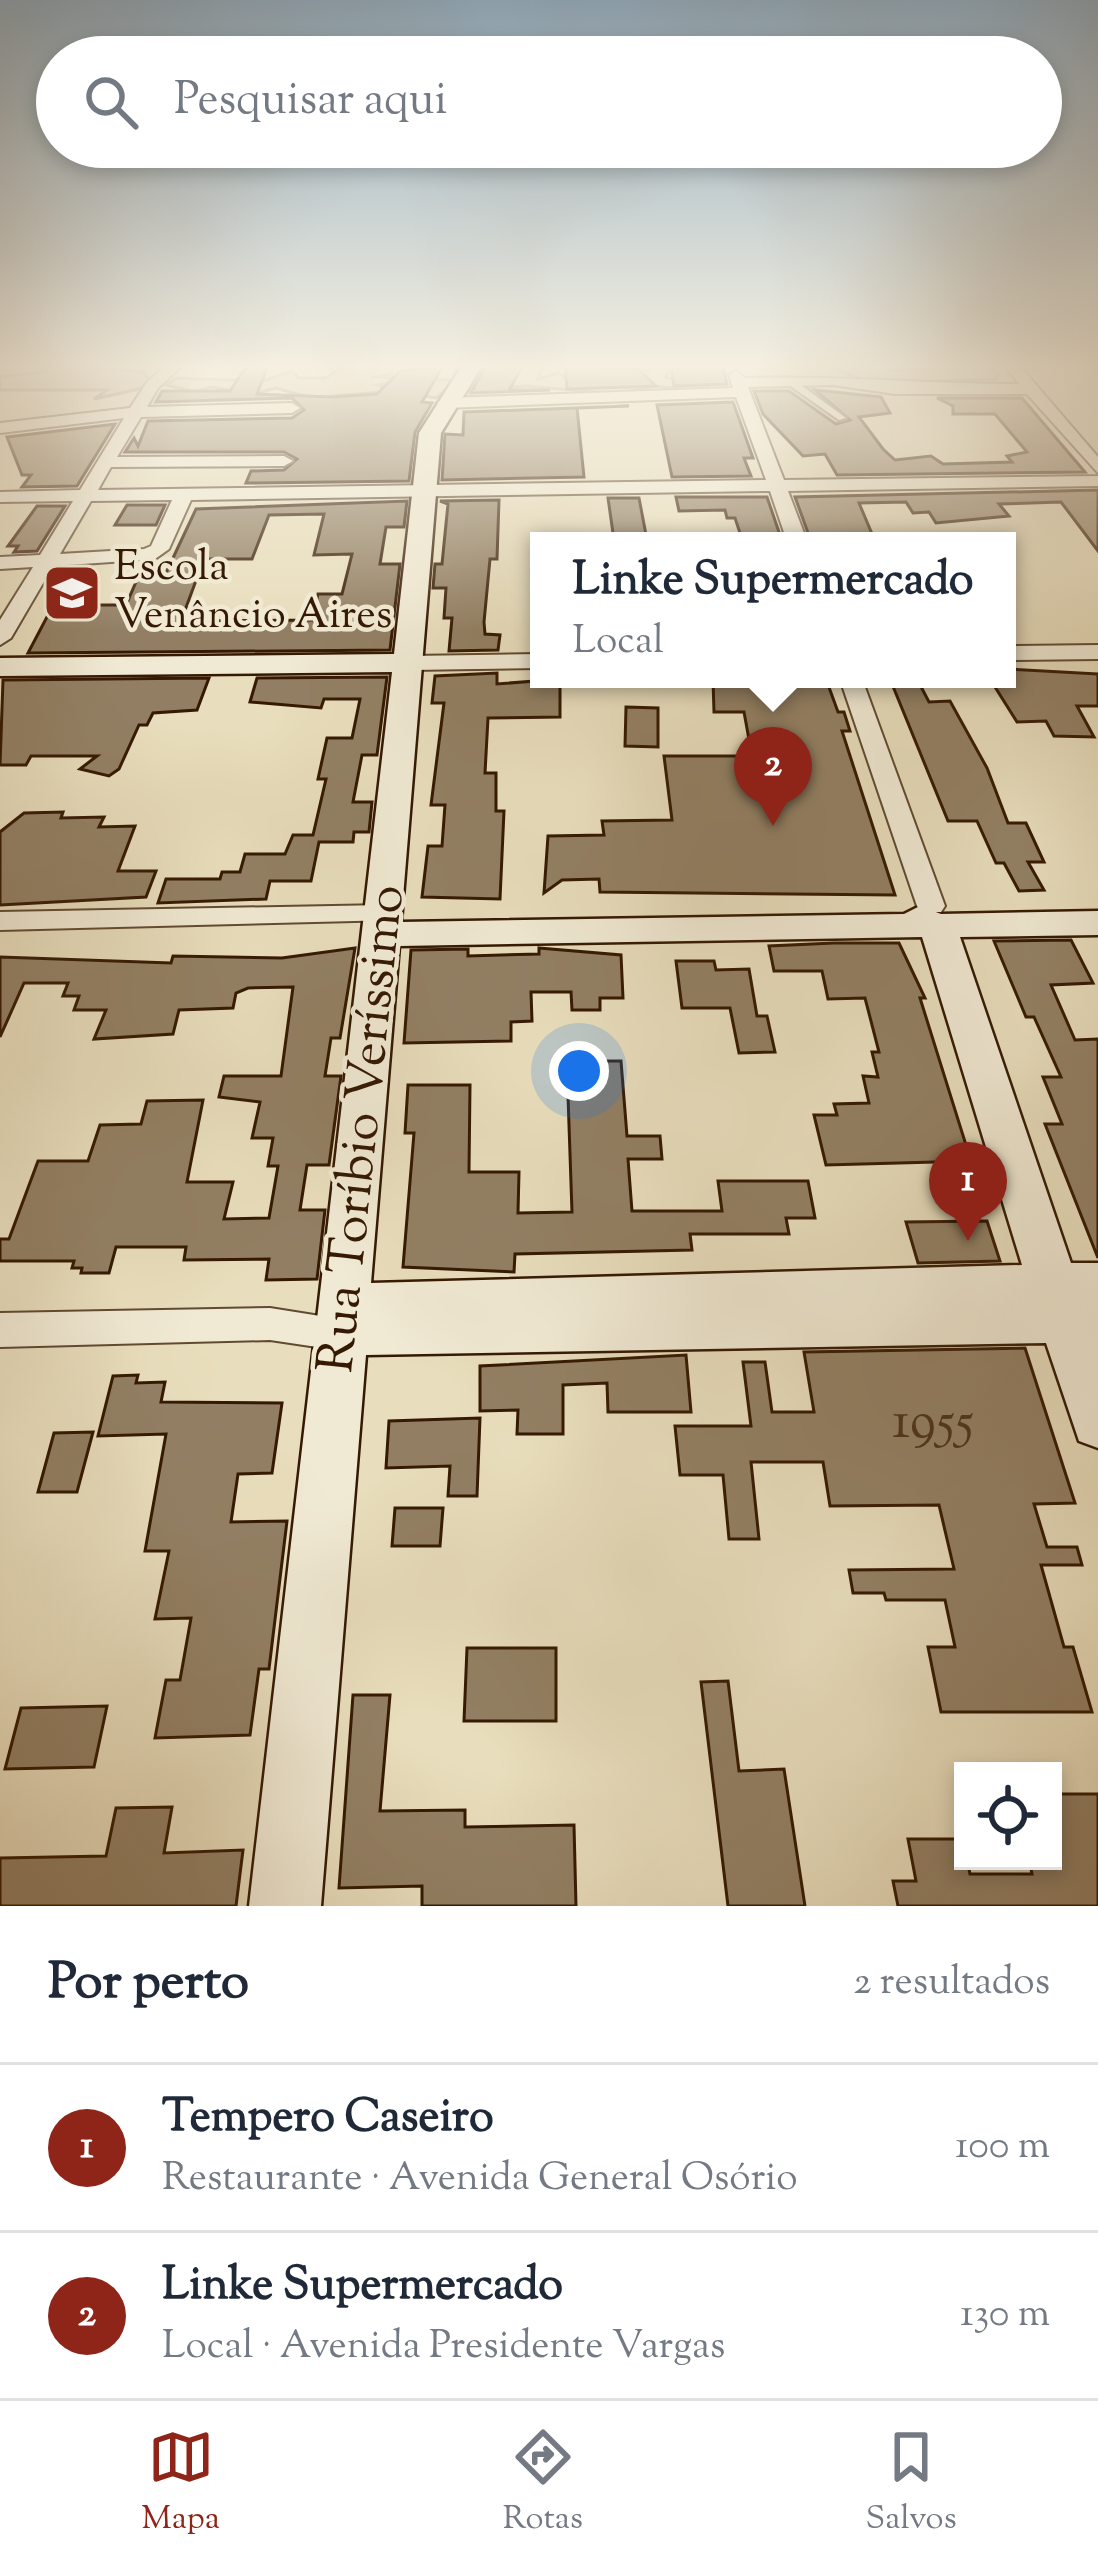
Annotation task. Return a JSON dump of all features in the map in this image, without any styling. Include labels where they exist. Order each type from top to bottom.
[{"type":"main road","name":"Rua Toríbio Veríssimo","points":[[285,1906],[428,453]]},
{"type":"main road","points":[[0,668],[410,663]]},
{"type":"main road","points":[[934,916],[1098,902]]},
{"type":"main road","points":[[385,924],[934,916],[1098,923]]},
{"type":"main road","points":[[934,916],[1078,1302],[1098,1424]]},
{"type":"main road","points":[[345,1320],[1078,1302]]},
{"type":"street","points":[[0,638],[113,453]]},
{"type":"street","points":[[764,453],[793,532]]},
{"type":"street","points":[[107,462],[284,461]]},
{"type":"street","points":[[0,496],[1098,481]]},
{"type":"street","points":[[0,563],[148,556],[160,549],[185,492]]},
{"type":"street","points":[[1016,653],[1098,652]]},
{"type":"street","points":[[410,663],[530,661]]},
{"type":"street","points":[[853,688],[934,916]]},
{"type":"street","points":[[0,921],[385,924]]},
{"type":"street","points":[[0,941],[385,924]]},
{"type":"street","points":[[0,1330],[345,1320]]},
{"type":"building","points":[[13,453],[97,453],[77,486],[22,487],[31,475],[22,475]]},
{"type":"building","points":[[286,453],[412,453],[409,481],[246,483],[251,471],[284,470],[297,459]]},
{"type":"building","points":[[444,453],[582,453],[584,477],[442,480]]},
{"type":"building","points":[[667,453],[751,453],[753,458],[744,458],[751,476],[672,477]]},
{"type":"building","points":[[800,453],[887,453],[895,460],[931,456],[943,464],[1012,462],[1007,456],[1022,453],[1069,453],[1085,472],[837,475],[825,454]]},
{"type":"building","points":[[1098,490],[1098,551],[1061,502],[999,504],[1009,516],[936,523],[929,512],[913,513],[906,502],[859,503],[871,532],[808,532],[795,497]]},
{"type":"building","points":[[676,497],[767,497],[779,532],[740,532],[735,518],[727,518],[725,510],[679,511]]},
{"type":"building","points":[[608,498],[639,498],[645,532],[613,532]]},
{"type":"building","points":[[499,500],[497,559],[490,559],[484,622],[485,634],[500,635],[498,650],[449,651],[452,618],[444,618],[446,588],[433,588],[435,564],[442,564],[448,504],[440,501]]},
{"type":"building","points":[[407,501],[404,527],[386,527],[380,564],[400,564],[390,650],[28,653],[68,577],[95,577],[80,605],[126,605],[139,575],[165,575],[196,509]],"holes":[[[324,514],[314,555],[352,554],[342,594],[318,594],[312,620],[181,621],[204,559],[252,559],[269,515]]]},
{"type":"building","points":[[127,505],[165,505],[156,525],[115,525]]},
{"type":"building","points":[[37,506],[65,506],[37,551],[14,552],[18,546],[8,546]]},
{"type":"building","points":[[1016,669],[1098,674],[1098,706],[1077,706],[1094,737],[1054,736],[1046,721],[1017,722],[996,688],[1016,688]]},
{"type":"building","points":[[497,673],[497,684],[530,681],[530,688],[560,688],[560,717],[488,718],[485,773],[496,773],[496,811],[504,811],[500,899],[422,897],[428,846],[442,846],[445,805],[431,805],[444,703],[432,703],[435,676]]},
{"type":"building","points":[[387,677],[377,755],[362,755],[353,802],[372,802],[369,832],[354,832],[353,842],[319,842],[311,881],[270,881],[266,899],[158,903],[166,879],[220,879],[222,872],[240,872],[245,854],[285,854],[293,835],[313,835],[326,779],[318,779],[327,738],[352,738],[360,699],[324,699],[321,708],[250,702],[257,678]]},
{"type":"building","points":[[209,678],[197,710],[153,713],[147,725],[139,725],[119,769],[109,776],[80,769],[97,756],[31,756],[26,765],[0,765],[3,680]]},
{"type":"building","points":[[713,688],[829,688],[838,712],[844,712],[850,731],[842,731],[895,895],[600,892],[599,879],[562,880],[544,893],[548,836],[604,835],[602,821],[672,820],[664,756],[752,756],[744,712],[714,712]]},
{"type":"building","points":[[894,688],[922,688],[929,702],[950,701],[987,768],[1008,823],[1026,823],[1044,862],[1028,862],[1044,890],[1019,891],[1004,863],[996,863],[977,821],[948,821]]},
{"type":"building","points":[[626,707],[658,708],[658,747],[625,746]]},
{"type":"building","points":[[63,812],[61,818],[104,817],[99,827],[135,826],[118,871],[156,871],[146,897],[0,905],[0,832],[24,813]]},
{"type":"building","points":[[1071,940],[1093,983],[1051,985],[1075,1040],[1098,1039],[1098,1258],[1045,1124],[1062,1124],[1043,1077],[1061,1077],[1034,1017],[1026,1017],[994,941]]},
{"type":"building","points":[[899,943],[925,998],[920,998],[971,1161],[826,1165],[814,1115],[837,1115],[834,1104],[869,1103],[863,1076],[878,1077],[872,1052],[879,1052],[865,998],[828,999],[822,971],[774,971],[769,946]]},
{"type":"building","points":[[355,948],[340,1038],[331,1038],[325,1076],[341,1076],[329,1165],[307,1165],[300,1210],[325,1210],[317,1279],[266,1280],[269,1259],[184,1260],[186,1247],[116,1247],[109,1273],[81,1273],[82,1268],[72,1268],[74,1261],[0,1261],[0,1239],[9,1239],[38,1161],[88,1161],[100,1125],[141,1124],[147,1101],[203,1100],[187,1182],[233,1182],[224,1219],[269,1218],[278,1166],[268,1166],[273,1138],[252,1138],[260,1102],[219,1097],[224,1076],[281,1076],[293,987],[248,988],[236,993],[233,1008],[179,1010],[173,1034],[94,1039],[106,1010],[74,1010],[79,996],[63,996],[68,983],[24,983],[0,1037],[0,957],[171,963],[173,956],[282,958]]},
{"type":"building","points":[[539,948],[621,955],[623,998],[600,998],[600,1010],[572,1010],[571,992],[531,992],[532,1021],[511,1022],[511,1041],[404,1043],[411,950],[468,949],[468,956],[539,954]]},
{"type":"building","points":[[676,961],[714,961],[716,970],[749,969],[757,1016],[767,1016],[775,1052],[739,1053],[730,1008],[682,1008]]},
{"type":"building","points":[[579,1061],[621,1061],[627,1136],[660,1136],[662,1159],[628,1159],[632,1211],[722,1211],[718,1181],[808,1181],[815,1218],[786,1218],[789,1234],[690,1234],[692,1250],[515,1254],[514,1272],[403,1267],[414,1133],[405,1133],[408,1085],[470,1085],[469,1172],[519,1172],[518,1213],[572,1212],[568,1096],[580,1096]]},
{"type":"building","points":[[987,1221],[1000,1261],[918,1263],[906,1222]]},
{"type":"building","points":[[1025,1348],[1075,1503],[1034,1504],[1047,1547],[1077,1547],[1082,1565],[1041,1565],[1064,1647],[1073,1647],[1092,1712],[941,1712],[928,1647],[955,1647],[945,1600],[886,1600],[884,1593],[853,1593],[849,1570],[954,1569],[939,1505],[830,1506],[823,1462],[751,1462],[759,1539],[729,1539],[723,1475],[680,1475],[675,1426],[751,1426],[743,1362],[765,1362],[772,1412],[814,1412],[804,1352]]},
{"type":"building","points":[[686,1355],[691,1412],[608,1412],[607,1383],[563,1385],[563,1434],[517,1434],[518,1410],[480,1411],[480,1366]]},
{"type":"building","points":[[138,1375],[136,1383],[165,1382],[161,1402],[282,1403],[272,1473],[238,1474],[231,1522],[287,1521],[269,1669],[259,1669],[250,1735],[155,1738],[166,1680],[180,1680],[191,1618],[155,1619],[169,1551],[145,1551],[166,1434],[98,1436],[113,1376]]},
{"type":"building","points":[[480,1418],[477,1496],[448,1496],[450,1466],[386,1468],[389,1421]]},
{"type":"building","points":[[93,1432],[77,1492],[38,1492],[54,1433]]},
{"type":"building","points":[[395,1508],[443,1508],[440,1546],[392,1546]]},
{"type":"building","points":[[467,1648],[556,1648],[556,1721],[464,1721]]},
{"type":"building","points":[[728,1681],[739,1771],[784,1769],[805,1906],[728,1906],[701,1682]]},
{"type":"building","points":[[353,1695],[390,1695],[380,1811],[465,1810],[465,1827],[574,1825],[576,1906],[422,1906],[422,1886],[339,1888]]},
{"type":"building","points":[[107,1706],[94,1767],[5,1769],[21,1708]]},
{"type":"building","points":[[1062,1794],[1098,1794],[1098,1906],[898,1906],[893,1881],[916,1881],[908,1839],[954,1839],[954,1870],[1032,1874],[1031,1870],[1062,1870]]},
{"type":"building","points":[[172,1807],[164,1853],[243,1850],[236,1906],[0,1906],[0,1858],[106,1856],[116,1808]]},
{"type":"place","name":"Escola Venâncio Aires","points":[[72,593]]},
{"type":"place","name":"Linke Supermercado","points":[[773,826]]},
{"type":"place","name":"Tempero Caseiro","points":[[968,1241]]}]
